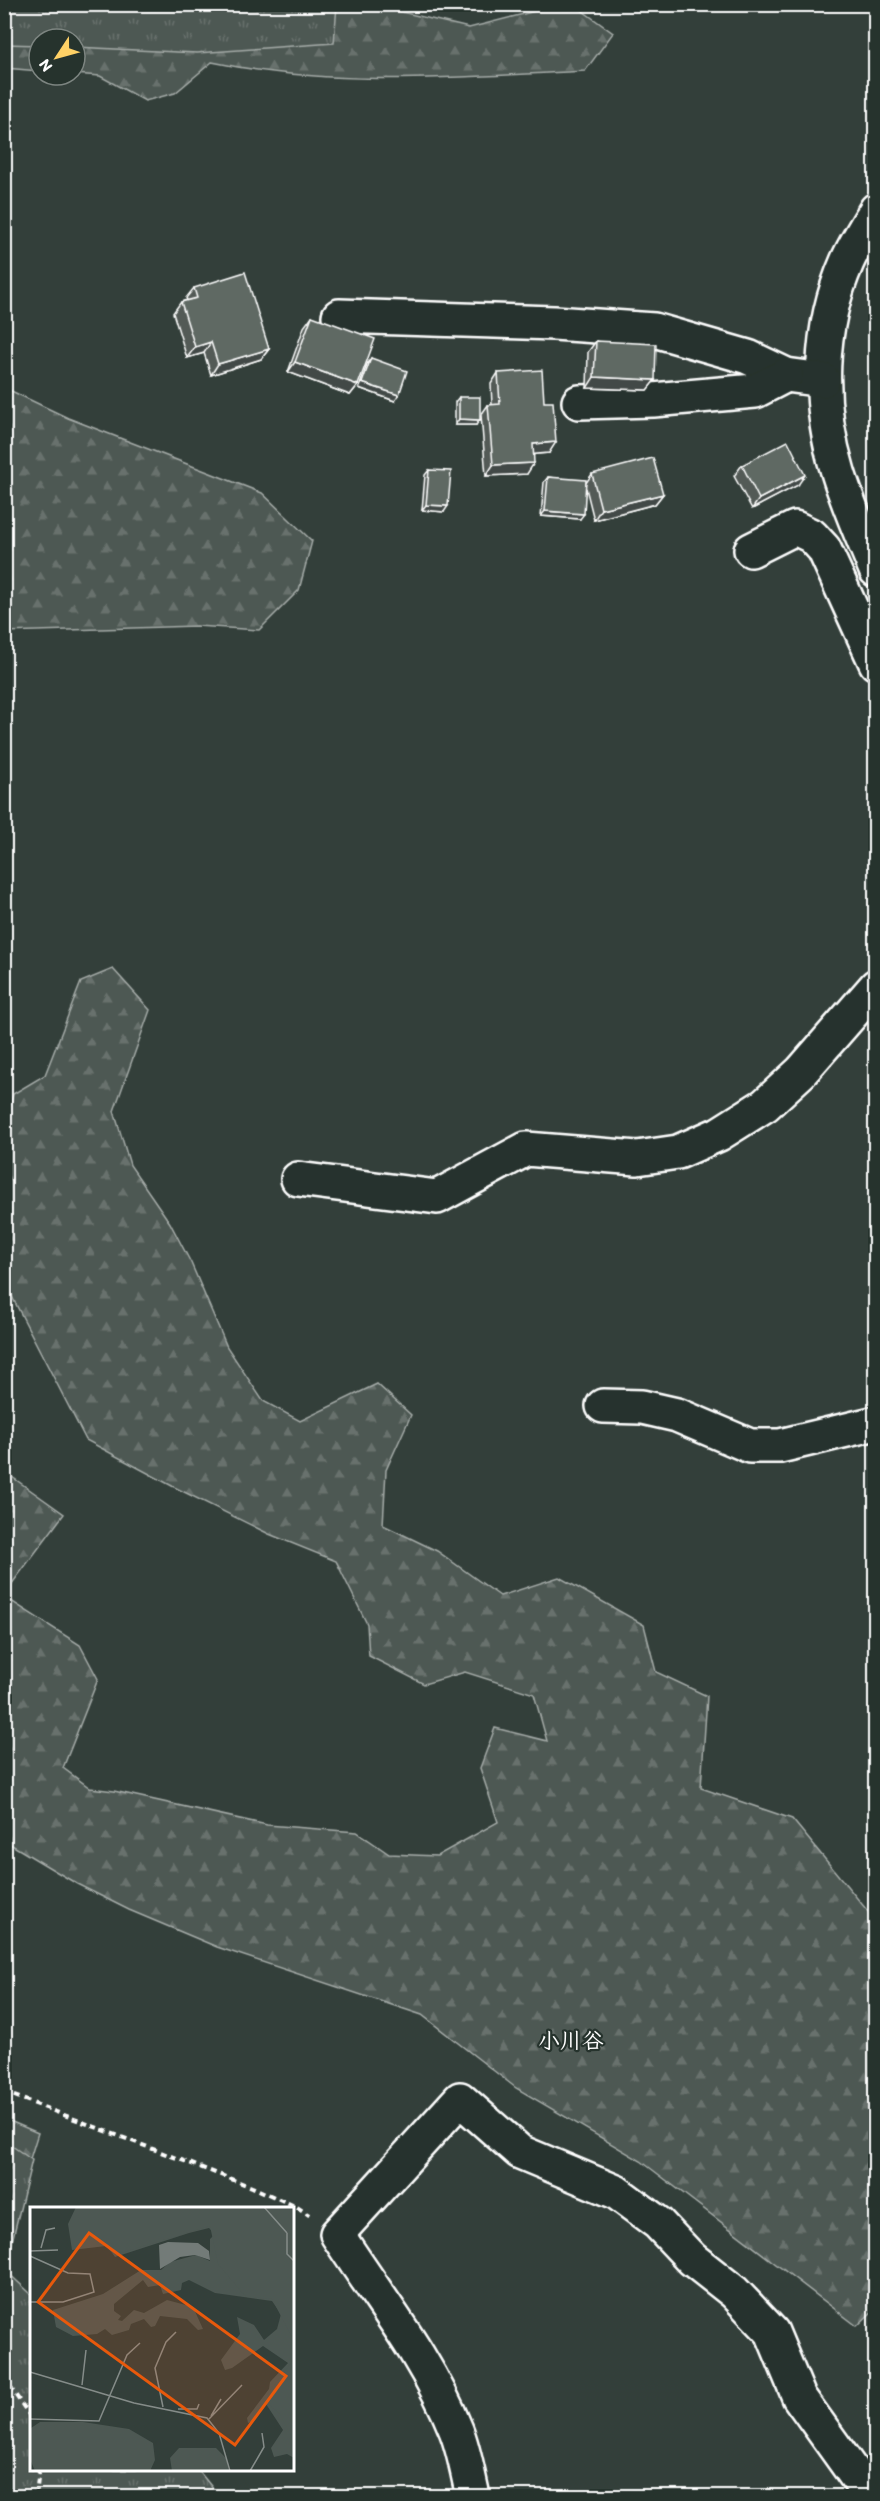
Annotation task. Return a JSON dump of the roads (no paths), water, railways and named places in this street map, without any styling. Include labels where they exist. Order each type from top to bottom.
[{"type":"street","points":[[876,210],[847,262],[831,308],[824,352],[823,406],[838,472],[876,570]]},
{"type":"street","points":[[339,316],[554,323],[654,330],[748,357],[786,375],[824,380]]},
{"type":"street","points":[[579,402],[652,400],[755,391],[786,375]]},
{"type":"street","points":[[751,550],[795,528],[812,536],[824,549],[876,663]]},
{"type":"street","points":[[298,1179],[437,1197],[526,1149],[637,1158],[678,1152],[718,1134],[765,1105],[801,1072],[876,986]]},
{"type":"street","points":[[603,1406],[642,1407],[677,1415],[750,1446],[780,1446],[876,1424]]},
{"type":"street","points":[[473,2496],[456,2431],[436,2391],[414,2349],[337,2234],[460,2098],[520,2152],[616,2192],[658,2223],[692,2259],[734,2292],[772,2332],[799,2397],[870,2496]]},
{"type":"district","name":"小川谷","points":[[571,2040]]}]
